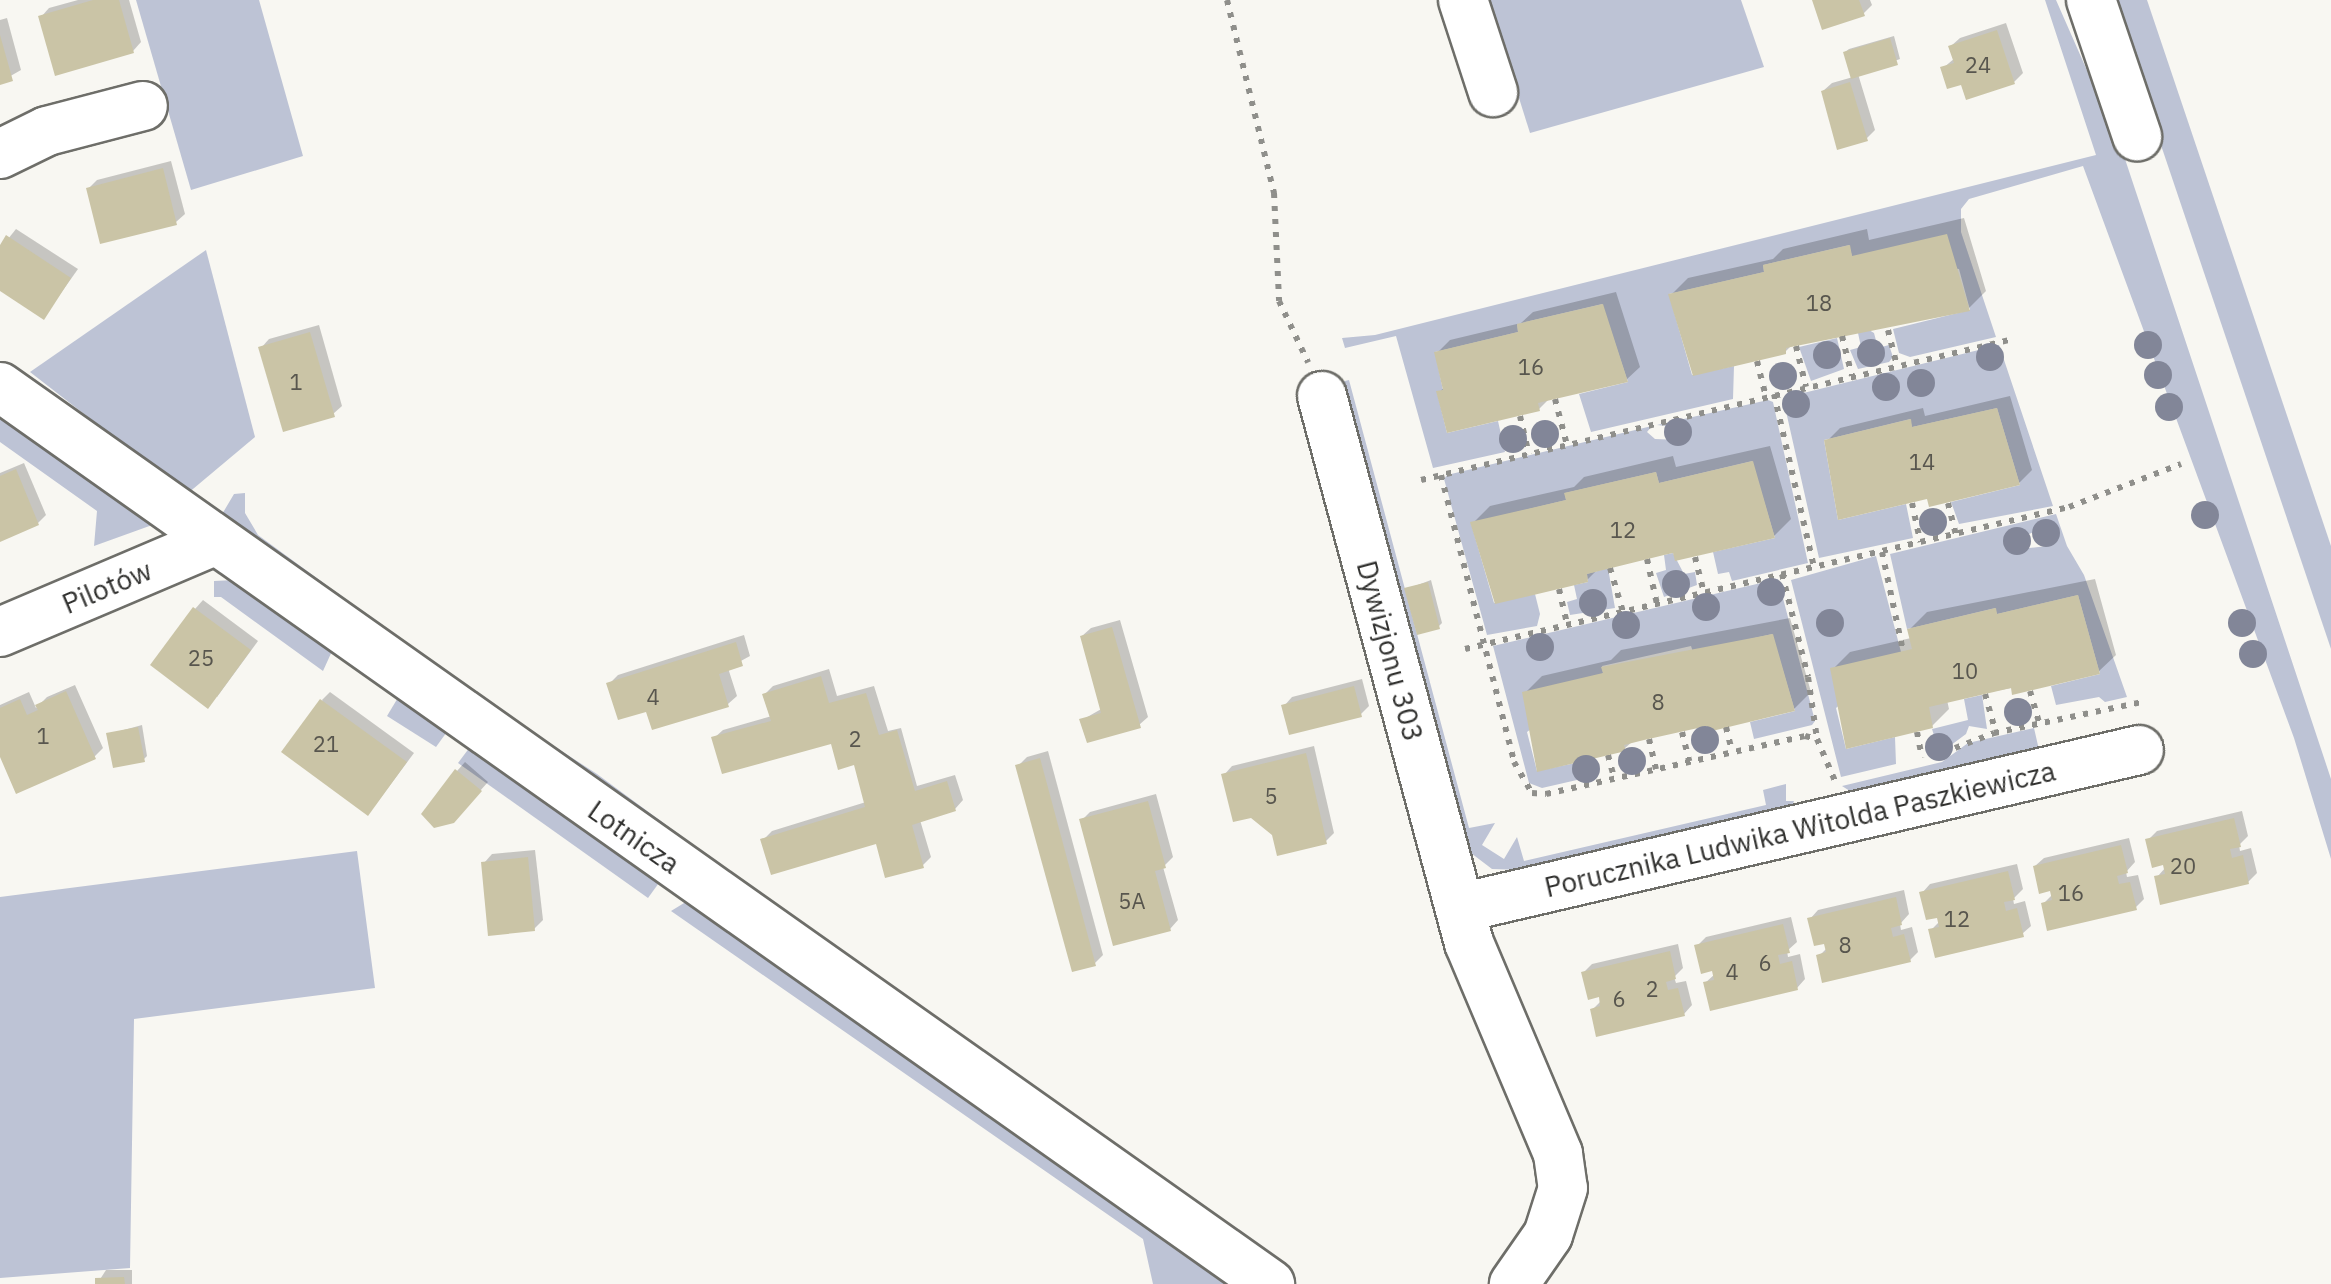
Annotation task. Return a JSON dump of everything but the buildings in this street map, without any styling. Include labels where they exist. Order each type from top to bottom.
[{"type":"street","points":[[1463,0],[1493,92]]},
{"type":"street","points":[[2092,0],[2137,136]]},
{"type":"street","points":[[0,154],[47,131],[143,106]]},
{"type":"street","name":"Lotnicza","points":[[0,388],[1270,1284]]},
{"type":"street","name":"Dywizjonu 303","points":[[1322,396],[1460,908],[1481,974],[1558,1154],[1563,1188],[1548,1235],[1514,1284]]},
{"type":"street","name":"Pilotów","points":[[0,632],[214,541]]},
{"type":"street","name":"Porucznika Ludwika Witolda Paszkiewicza","points":[[1460,908],[2139,750]]},
{"type":"path","points":[[1227,0],[1274,194],[1279,301],[1322,396]]},
{"type":"path","points":[[1888,330],[1897,366]]},
{"type":"path","points":[[1842,336],[1852,376]]},
{"type":"path","points":[[1421,480],[2009,340]]},
{"type":"path","points":[[1796,346],[1806,387]]},
{"type":"path","points":[[1757,361],[1770,395],[1814,567]]},
{"type":"path","points":[[1555,399],[1568,444]]},
{"type":"path","points":[[1520,416],[1529,454]]},
{"type":"path","points":[[1465,649],[2069,507],[2181,464]]},
{"type":"path","points":[[1441,475],[1514,762],[1532,793],[1806,736],[1817,739]]},
{"type":"path","points":[[1948,502],[1956,534]]},
{"type":"path","points":[[1912,503],[1920,542]]},
{"type":"path","points":[[1882,552],[1903,651]]},
{"type":"path","points":[[1695,557],[1704,593]]},
{"type":"path","points":[[1647,560],[1657,604]]},
{"type":"path","points":[[1610,568],[1622,612]]},
{"type":"path","points":[[1782,574],[1808,677],[1817,739],[1840,784]]},
{"type":"path","points":[[1559,588],[1567,624]]},
{"type":"path","points":[[2030,691],[2040,725]]},
{"type":"path","points":[[1985,694],[1996,733]]},
{"type":"path","points":[[1911,768],[1940,760],[1970,740],[2143,702]]},
{"type":"path","points":[[1726,728],[1732,751]]},
{"type":"path","points":[[1682,732],[1689,761]]},
{"type":"path","points":[[1917,732],[1924,764]]},
{"type":"path","points":[[1649,739],[1656,768]]},
{"type":"path","points":[[1608,755],[1614,778]]},
{"type":"shaded area","points":[[136,0],[259,0],[303,156],[191,190]]},
{"type":"shaded area","points":[[1488,0],[1741,0],[1764,67],[1530,133]]},
{"type":"shaded area","points":[[2045,0],[2056,0],[2122,150],[2331,779],[2331,859],[2294,738],[2083,166],[1969,199],[1961,209],[1961,232],[1996,337],[1910,357],[1899,353],[1893,329],[1970,310],[1959,269],[1852,256],[1849,245],[1763,265],[1764,272],[1669,294],[1692,375],[1734,366],[1733,399],[1591,432],[1579,394],[1628,382],[1602,304],[1517,324],[1518,332],[1435,352],[1443,390],[1437,392],[1447,433],[1498,421],[1505,452],[1433,468],[1396,336],[1345,348],[1342,338],[1375,335],[2096,155]]},
{"type":"shaded area","points":[[2112,0],[2147,0],[2331,546],[2331,649]]},
{"type":"shaded area","points":[[206,250],[255,437],[187,494],[30,372]]},
{"type":"shaded area","points":[[1858,333],[1874,333],[1878,348],[1889,345],[1893,357],[1889,362],[1858,369],[1850,350],[1861,347]]},
{"type":"shaded area","points":[[1837,338],[1844,369],[1811,381],[1799,347]]},
{"type":"shaded area","points":[[1999,345],[2053,506],[1959,524],[1951,502],[2020,485],[1997,408],[1912,427],[1910,419],[1824,440],[1838,520],[1906,504],[1913,538],[1819,558],[1783,398]]},
{"type":"shaded area","points":[[1349,380],[1469,828],[1495,823],[1482,845],[1504,859],[1517,837],[1524,861],[1766,805],[1763,790],[1786,784],[1786,801],[1794,801],[1792,806],[1524,870],[1492,869],[1467,850],[1337,383]]},
{"type":"shaded area","points":[[1773,402],[1808,563],[1732,581],[1729,572],[1718,574],[1713,552],[1775,538],[1752,461],[1659,483],[1656,472],[1565,493],[1566,500],[1471,523],[1494,603],[1535,594],[1540,614],[1537,626],[1487,635],[1444,479],[1447,475],[1652,426],[1647,432],[1655,439],[1679,440],[1686,428],[1657,425]]},
{"type":"shaded area","points":[[0,411],[155,524],[94,546],[97,511],[0,442]]},
{"type":"shaded area","points":[[245,493],[245,513],[258,535],[486,702],[597,774],[692,844],[683,854],[218,521],[234,494]]},
{"type":"shaded area","points":[[2056,514],[2067,546],[2084,575],[2127,697],[2105,702],[2099,697],[2056,705],[2051,686],[2100,674],[2078,595],[1997,614],[1995,608],[1907,629],[1890,554]],"holes":[[[2048,525],[2053,538],[2048,546],[2029,548],[2010,543]]]},
{"type":"shaded area","points":[[1673,553],[1684,574],[1695,572],[1697,585],[1664,597],[1656,573],[1666,570],[1664,555]]},
{"type":"shaded area","points":[[1876,556],[1901,652],[1836,708],[1846,749],[1895,737],[1896,764],[1841,777],[1791,580]]},
{"type":"shaded area","points":[[1608,568],[1615,608],[1570,615],[1567,602],[1577,599],[1574,585],[1588,582],[1587,574]]},
{"type":"shaded area","points":[[1778,579],[1815,721],[1812,725],[1754,739],[1750,722],[1795,711],[1772,634],[1693,652],[1691,646],[1602,666],[1603,673],[1527,732],[1537,771],[1585,761],[1590,777],[1542,788],[1529,783],[1493,646]]},
{"type":"shaded area","points":[[235,580],[333,649],[323,671],[221,597],[214,597],[214,581]]},
{"type":"shaded area","points":[[1982,695],[1987,729],[1969,726],[1966,734],[1939,754],[1927,754],[1925,746],[1936,742],[1932,729],[1968,720],[1964,699]]},
{"type":"shaded area","points":[[399,696],[449,729],[436,747],[387,716]]},
{"type":"shaded area","points":[[2034,728],[2042,763],[1853,793],[1842,786],[1942,762],[1968,743]]},
{"type":"shaded area","points":[[473,743],[661,880],[648,898],[458,763]]},
{"type":"shaded area","points":[[357,851],[375,988],[134,1019],[130,1268],[0,1278],[0,897]]},
{"type":"shaded area","points":[[689,900],[1240,1284],[1153,1284],[1143,1239],[671,911]]}]
